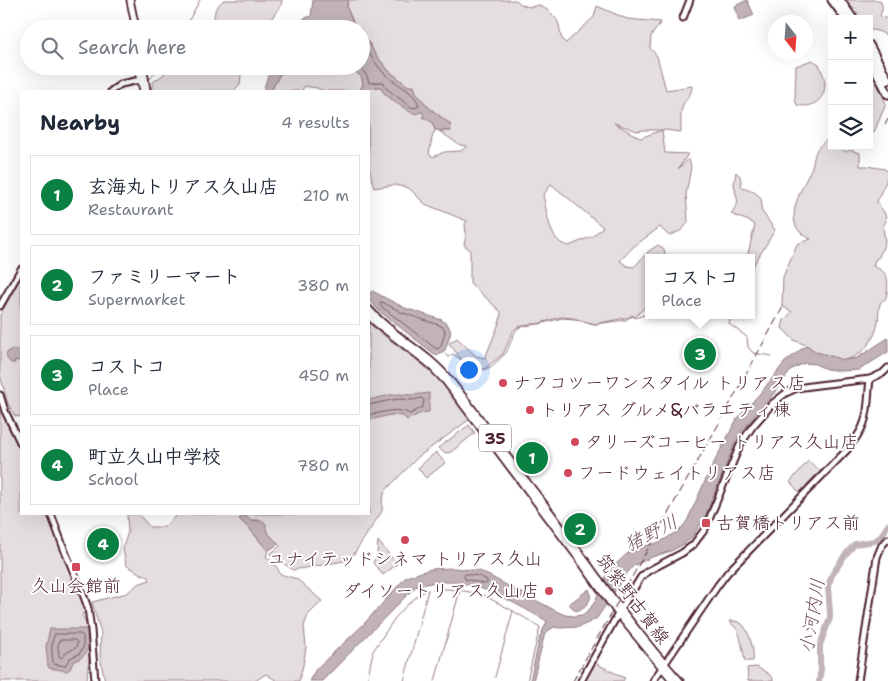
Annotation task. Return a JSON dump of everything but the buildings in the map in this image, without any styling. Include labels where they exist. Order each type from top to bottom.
[{"type":"highway","points":[[832,0],[843,15]]},
{"type":"highway","points":[[840,0],[850,15]]},
{"type":"highway","points":[[873,52],[888,80]]},
{"type":"highway","points":[[871,60],[888,94]]},
{"type":"main road","points":[[127,0],[130,20]]},
{"type":"main road","points":[[130,0],[134,20]]},
{"type":"main road","points":[[141,75],[148,90]]},
{"type":"main road","points":[[143,75],[143,90]]},
{"type":"main road","name":"筑紫野古賀線","points":[[370,310],[384,325],[431,360],[448,377],[562,529],[600,585]]},
{"type":"main road","name":"筑紫野古賀線","points":[[370,317],[428,363],[446,382],[673,681]]},
{"type":"main road","name":"筑紫野古賀線","points":[[663,666],[680,681]]},
{"type":"street","points":[[683,18],[690,0]]},
{"type":"street","points":[[112,90],[121,84],[143,79]]},
{"type":"street","points":[[0,306],[20,271]]},
{"type":"street","points":[[580,681],[619,612],[641,578],[648,571],[682,553],[692,545],[705,529],[740,446],[752,427],[773,403],[786,393],[797,388],[870,379],[882,374],[888,368]]},
{"type":"street","points":[[653,681],[728,572],[846,450],[859,434],[866,416],[870,379]]},
{"type":"street","points":[[0,395],[20,442]]},
{"type":"street","points":[[51,515],[88,608],[95,681]]},
{"type":"street","points":[[858,681],[877,557],[882,545],[888,539]]},
{"type":"shaded area","points":[[224,0],[282,0],[281,5],[270,20],[214,20],[218,5]]},
{"type":"shaded area","points":[[348,0],[516,0],[526,6],[538,5],[551,13],[558,21],[561,37],[566,43],[594,17],[597,6],[627,19],[661,22],[651,36],[650,48],[657,56],[666,90],[692,86],[691,92],[682,108],[681,132],[662,130],[665,153],[688,154],[678,169],[689,159],[691,167],[686,194],[688,222],[682,230],[669,236],[660,227],[633,247],[620,261],[627,266],[634,267],[645,255],[645,307],[636,316],[594,324],[573,318],[561,317],[537,324],[517,327],[513,331],[503,354],[482,371],[461,359],[449,343],[457,338],[476,356],[485,358],[500,321],[501,312],[470,283],[470,250],[464,245],[465,224],[467,221],[425,204],[409,188],[394,185],[374,188],[370,171],[369,90],[373,87],[381,87],[383,92],[392,100],[404,108],[422,112],[432,122],[435,130],[429,154],[433,157],[444,152],[461,151],[467,146],[460,145],[439,131],[450,131],[450,124],[427,106],[416,92],[389,71],[375,54],[370,45],[370,20],[352,20],[347,8]],"holes":[[[614,123],[637,131],[662,130],[640,138]],[[551,184],[603,227],[593,236],[569,246],[562,244],[557,239],[550,226],[543,196]]]},
{"type":"shaded area","points":[[847,0],[880,0],[882,11],[880,15],[883,18],[888,18],[888,38],[884,34],[873,30],[873,15],[857,15],[857,12]]},
{"type":"shaded area","points":[[812,60],[819,64],[824,79],[823,95],[817,102],[808,106],[797,105],[795,99],[796,66]]},
{"type":"shaded area","points":[[163,75],[241,75],[240,84],[235,90],[151,90],[153,82]]},
{"type":"shaded area","points":[[279,75],[359,75],[362,78],[363,85],[360,90],[322,90],[304,86],[302,90],[272,90]]},
{"type":"shaded area","points":[[877,81],[886,104],[874,132],[873,132],[873,85]]},
{"type":"shaded area","points":[[828,138],[828,150],[843,150],[845,152],[850,150],[860,153],[860,166],[885,169],[888,172],[877,202],[885,214],[886,221],[883,226],[885,242],[873,266],[882,270],[887,278],[887,295],[880,304],[877,328],[871,340],[857,355],[844,360],[816,352],[794,340],[782,328],[784,320],[792,312],[782,306],[783,277],[797,244],[811,239],[802,234],[796,226],[794,218],[795,209],[819,147]]},
{"type":"shaded area","points":[[736,172],[740,176],[742,188],[758,195],[762,205],[761,210],[775,230],[755,262],[755,254],[748,254],[755,225],[731,214],[738,203],[734,184]]},
{"type":"shaded area","points":[[658,245],[664,249],[665,254],[646,254]]},
{"type":"shaded area","points":[[20,279],[20,417],[15,416],[8,404],[0,375],[0,315]]},
{"type":"shaded area","points":[[370,324],[430,371],[447,389],[470,419],[418,457],[385,491],[382,511],[350,560],[293,570],[270,554],[280,546],[266,533],[259,520],[250,520],[246,516],[239,519],[268,551],[266,557],[275,564],[280,574],[297,579],[322,601],[308,615],[304,626],[306,647],[299,681],[277,681],[266,674],[255,681],[105,681],[100,655],[101,633],[92,602],[127,593],[138,584],[150,580],[148,576],[126,565],[123,549],[128,532],[127,515],[139,515],[150,527],[164,527],[177,515],[370,515]]},
{"type":"shaded area","points":[[0,402],[20,449],[20,515],[48,515],[75,586],[84,604],[85,613],[82,614],[88,629],[89,659],[88,681],[0,681]]},
{"type":"shaded area","points":[[469,425],[475,433],[451,452],[447,453],[438,448]]},
{"type":"shaded area","points":[[436,452],[445,463],[426,478],[418,468]]},
{"type":"shaded area","points":[[808,461],[822,472],[816,475],[800,493],[790,482]]},
{"type":"shaded area","points":[[378,541],[397,564],[383,575],[373,563],[377,555]]},
{"type":"shaded area","points":[[729,621],[741,623],[747,630],[752,647],[753,661],[745,661],[739,633]]},
{"type":"shaded area","points":[[595,663],[625,678],[623,681],[584,681]]},
{"type":"shaded area","points":[[757,667],[770,675],[773,681],[748,681],[747,668]]},
{"type":"water","points":[[313,0],[348,0],[347,8],[352,20],[303,20],[311,16]]},
{"type":"water","points":[[747,0],[754,15],[739,21],[735,6]]},
{"type":"water","points":[[370,45],[389,71],[408,86],[414,86],[416,92],[427,106],[450,124],[451,131],[435,130],[432,122],[422,117],[424,115],[422,112],[417,114],[410,112],[383,92],[381,87],[360,90],[363,85],[362,78],[359,75],[370,75]]},
{"type":"water","points":[[269,75],[279,75],[272,90],[264,90]]},
{"type":"water","points":[[372,291],[405,308],[442,320],[448,325],[451,332],[445,350],[437,356],[379,311],[370,300],[370,293]]},
{"type":"water","points":[[888,338],[888,352],[859,370],[842,371],[826,369],[815,364],[805,363],[792,369],[743,430],[735,443],[704,519],[692,537],[671,551],[633,566],[597,618],[579,627],[554,627],[545,633],[533,681],[530,681],[540,637],[547,621],[484,589],[450,582],[415,587],[322,681],[309,681],[316,669],[363,625],[406,577],[431,569],[454,568],[480,571],[558,612],[565,615],[582,615],[589,610],[596,600],[602,581],[628,553],[660,542],[680,530],[687,521],[710,470],[737,419],[785,362],[808,346],[816,352],[844,360],[857,358]]},
{"type":"water","points":[[10,350],[20,351],[20,360],[14,361],[15,363],[9,361],[6,354]]},
{"type":"water","points":[[429,393],[429,412],[421,413],[407,420],[403,416],[390,415],[370,419],[370,400],[390,395]]},
{"type":"water","points":[[242,516],[246,516],[250,520],[263,521],[268,532],[278,544],[268,551],[239,519]]},
{"type":"water","points":[[589,589],[590,600],[583,608],[576,611],[569,604]]},
{"type":"water","points":[[50,629],[88,629],[88,649],[84,656],[73,662],[67,671],[49,668],[48,666],[46,646]]},
{"type":"waterway","points":[[189,20],[200,0]]},
{"type":"waterway","points":[[148,81],[153,75]]},
{"type":"waterway","points":[[442,351],[448,357],[453,354],[476,369],[486,369],[506,353],[518,328],[562,318],[595,324],[626,320],[632,315],[635,318],[645,315]]},
{"type":"waterway","points":[[730,319],[729,324],[747,337],[748,347],[753,353],[772,356]]},
{"type":"waterway","name":"小河内川","points":[[819,681],[821,669],[820,645],[830,618],[828,586],[832,575],[855,544],[875,541],[881,536],[888,525]]},
{"type":"waterway","points":[[433,589],[460,590],[486,596]]},
{"type":"waterway","points":[[367,681],[373,651],[395,618],[410,602],[428,590]]},
{"type":"waterway","points":[[404,681],[428,590]]},
{"type":"waterway","points":[[435,681],[460,590]]},
{"type":"waterway","points":[[489,598],[513,611]]},
{"type":"waterway","points":[[495,677],[513,611],[540,627],[527,681]]},
{"type":"railway","points":[[885,125],[888,119]]},
{"type":"railway","points":[[573,681],[783,307]]},
{"type":"place","name":"コストコ","points":[[700,354]]},
{"type":"place","name":"ナフコツーワンスタイル トリアス店","points":[[503,383]]},
{"type":"place","name":"トリアス グルメ&バラエティ棟","points":[[530,410]]},
{"type":"place","name":"タリーズコーヒー トリアス久山店","points":[[575,442]]},
{"type":"place","name":"玄海丸トリアス久山店","points":[[532,458]]},
{"type":"place","name":"フードウェイトリアス店","points":[[568,473]]},
{"type":"place","name":"古賀橋トリアス前","points":[[706,523]]},
{"type":"place","name":"ファミリーマート","points":[[580,529]]},
{"type":"place","name":"ユナイテッドシネマ トリアス久山","points":[[405,540]]},
{"type":"place","name":"町立久山中学校","points":[[103,544]]},
{"type":"place","name":"久山会館前","points":[[76,567]]},
{"type":"place","name":"ダイソートリアス久山店","points":[[549,591]]},
{"type":"water label","name":"猪野川","points":[[651,533]]}]
